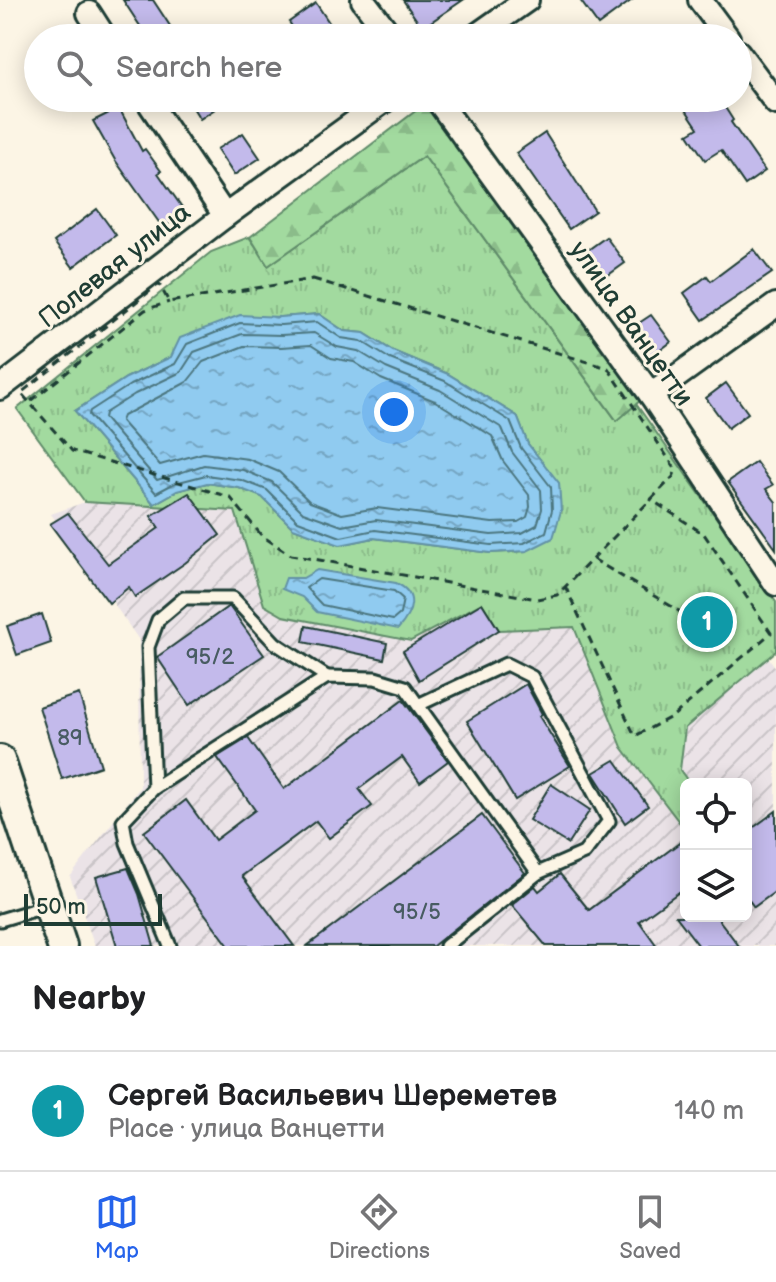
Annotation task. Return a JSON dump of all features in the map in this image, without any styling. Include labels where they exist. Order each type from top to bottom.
[{"type":"street","points":[[363,0],[381,24]]},
{"type":"street","points":[[493,24],[527,0]]},
{"type":"street","points":[[700,0],[718,24]]},
{"type":"street","points":[[89,13],[96,24]]},
{"type":"street","points":[[752,71],[776,103]]},
{"type":"street","name":"Полевая улица","points":[[155,112],[225,216]]},
{"type":"street","name":"Полевая улица","points":[[0,388],[225,216],[369,112]]},
{"type":"street","name":"улица Ванцетти","points":[[446,112],[651,395],[776,584]]},
{"type":"street","points":[[651,395],[776,305]]},
{"type":"street","points":[[0,760],[62,946]]},
{"type":"lane","points":[[154,788],[148,647],[158,620],[184,598],[233,598],[275,643],[327,677],[375,678],[405,687],[538,873]]},
{"type":"lane","points":[[418,705],[506,664],[532,677],[609,821],[584,853],[538,873],[446,946]]},
{"type":"lane","points":[[170,946],[127,843],[123,821],[154,788],[327,677]]},
{"type":"lane","points":[[0,920],[47,905]]},
{"type":"path","points":[[29,402],[145,310],[169,302],[313,279],[608,368],[676,470],[673,477],[557,595],[537,599],[291,555],[262,536],[230,497],[72,451],[21,393],[159,284],[169,302]]},
{"type":"path","points":[[565,586],[635,736],[673,716],[771,633],[704,534],[650,499]]},
{"type":"path","points":[[593,559],[694,620]]},
{"type":"shaded area","points":[[85,502],[235,511],[264,605],[283,616],[411,641],[482,603],[499,630],[574,627],[622,747],[680,823],[680,922],[752,922],[752,778],[685,778],[680,771],[685,728],[768,657],[776,668],[776,946],[95,946],[70,877],[140,787],[139,640],[51,514]]},
{"type":"green space","points":[[414,112],[439,112],[643,398],[617,421],[424,156],[268,266],[250,237]]},
{"type":"green space","points":[[424,156],[616,420],[636,404],[776,602],[776,651],[685,728],[680,770],[686,778],[680,778],[680,823],[622,747],[574,627],[499,630],[482,603],[411,641],[283,616],[264,605],[235,511],[85,502],[17,409],[211,252],[249,237],[269,265]],"holes":[[[319,314],[344,331],[364,333],[393,351],[448,374],[517,416],[528,444],[559,484],[527,551],[490,553],[374,538],[340,545],[293,528],[262,497],[239,488],[207,483],[177,491],[154,504],[75,411],[126,378],[171,357],[280,317]]]},
{"type":"water","points":[[319,314],[344,331],[364,333],[393,351],[448,374],[517,416],[528,444],[559,483],[561,511],[553,538],[527,551],[490,553],[374,538],[340,545],[293,528],[262,497],[239,488],[207,483],[177,491],[154,504],[75,411],[126,378],[171,357],[180,338],[240,315],[280,317]]},
{"type":"water","points":[[317,570],[396,583],[408,592],[410,610],[398,629],[317,612],[302,597],[282,589],[286,578],[303,578]]},
{"type":"building","points":[[123,0],[153,0],[169,24],[139,24]]},
{"type":"building","points":[[403,0],[463,0],[428,24],[419,24]]},
{"type":"building","points":[[580,0],[632,0],[599,24]]},
{"type":"building","points":[[316,3],[330,24],[290,24],[289,22]]},
{"type":"building","points":[[111,112],[121,112],[142,151],[145,149],[161,171],[158,173],[186,213],[163,228],[115,160],[93,121]]},
{"type":"building","points":[[196,112],[210,112],[200,119]]},
{"type":"building","points":[[687,112],[728,112],[733,120],[731,122],[765,171],[745,185],[721,150],[705,160],[688,134],[698,128]]},
{"type":"building","points":[[243,133],[260,158],[234,175],[217,149]]},
{"type":"building","points":[[545,133],[595,211],[569,229],[516,153]]},
{"type":"building","points":[[97,209],[116,235],[73,267],[54,242]]},
{"type":"building","points":[[606,237],[625,263],[600,281],[581,255]]},
{"type":"building","points":[[754,249],[772,273],[703,320],[684,293],[707,276],[711,281]]},
{"type":"building","points":[[651,315],[671,342],[651,357],[630,329]]},
{"type":"building","points":[[726,383],[748,413],[728,428],[706,398]]},
{"type":"building","points":[[756,462],[773,485],[766,489],[776,502],[776,549],[728,482]]},
{"type":"building","points":[[189,493],[220,535],[135,597],[129,587],[109,603],[50,524],[68,513],[108,564],[159,528],[151,516]]},
{"type":"building","points":[[482,603],[499,630],[419,680],[403,651]]},
{"type":"building","points":[[229,606],[264,655],[189,705],[157,657]]},
{"type":"building","points":[[42,614],[51,643],[17,655],[7,626]]},
{"type":"building","points":[[306,626],[387,643],[384,659],[303,642]]},
{"type":"building","points":[[526,684],[542,714],[539,716],[570,766],[515,800],[467,721]]},
{"type":"building","points":[[79,694],[101,766],[62,779],[39,707]]},
{"type":"building","points":[[403,700],[448,761],[420,782],[402,757],[359,789],[372,806],[329,838],[316,821],[242,876],[294,946],[229,946],[144,832],[186,800],[215,840],[255,810],[217,757],[248,738],[284,789]]},
{"type":"building","points":[[615,760],[648,806],[625,823],[593,773]]},
{"type":"building","points":[[551,784],[590,810],[568,844],[529,820]]},
{"type":"building","points":[[776,811],[776,891],[754,907],[752,904],[752,829]]},
{"type":"building","points":[[482,815],[525,873],[433,946],[307,946]]},
{"type":"building","points":[[680,842],[680,891],[639,921],[657,946],[546,946],[512,905],[535,886],[539,891],[560,874],[589,910]]},
{"type":"building","points":[[128,868],[154,946],[117,946],[96,877]]},
{"type":"building","points":[[681,922],[721,922],[739,946],[699,946]]},
{"type":"place","name":"Сергей Васильевич Шереметев","points":[[707,622]]}]
